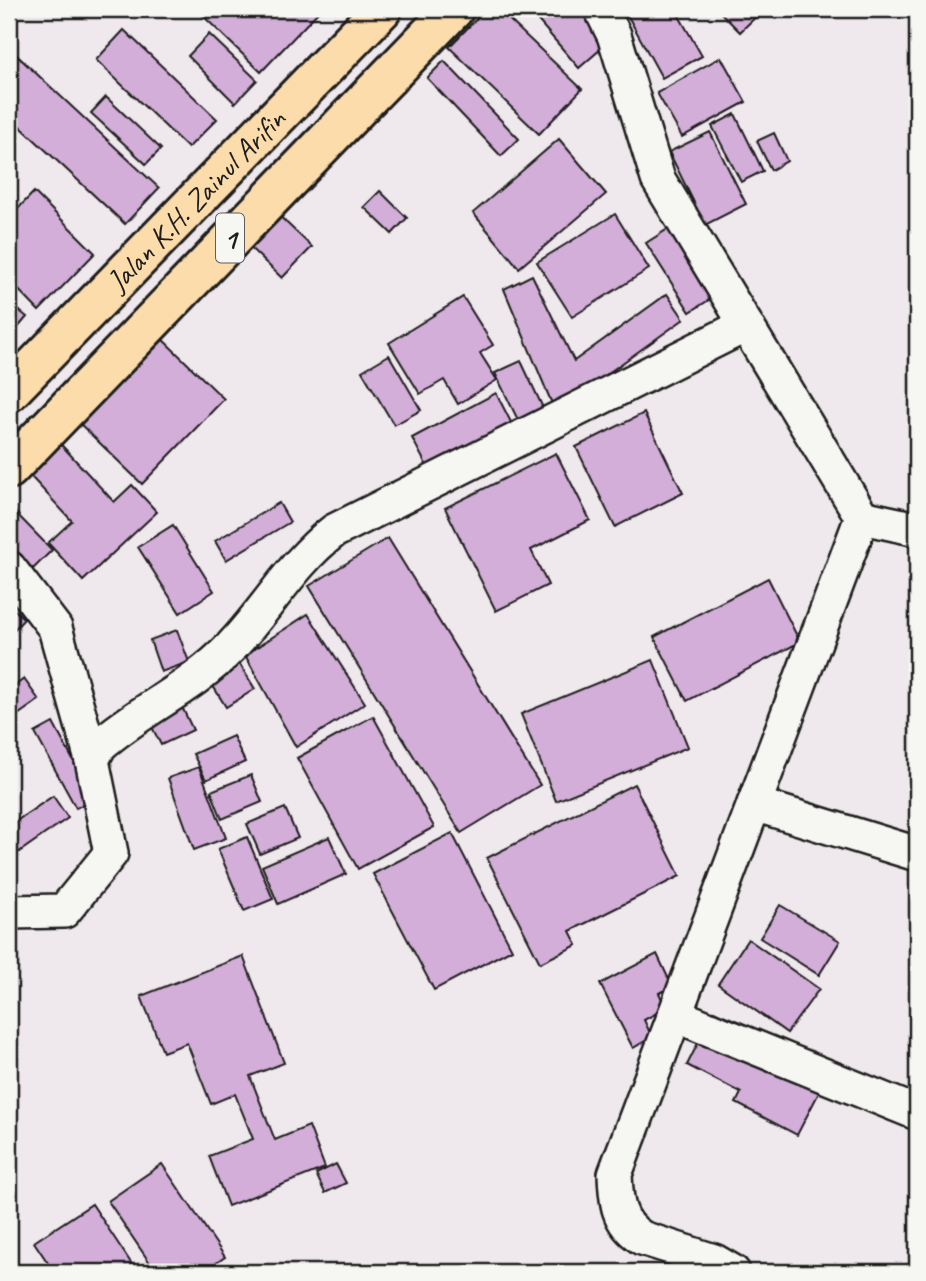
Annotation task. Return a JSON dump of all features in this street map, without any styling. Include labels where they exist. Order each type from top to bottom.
[{"type":"highway","name":"Jalan K.H. Zainul Arifin","points":[[9,392],[383,9]]},
{"type":"highway","name":"Jalan K.H. Zainul Arifin","points":[[9,469],[454,9]]},
{"type":"street","points":[[601,9],[614,35],[658,179],[862,517],[917,529]]},
{"type":"street","points":[[92,760],[100,745],[111,734],[194,680],[230,649],[298,562],[334,531],[746,326]]},
{"type":"street","points":[[733,1272],[714,1261],[642,1238],[625,1223],[615,1200],[615,1174],[862,517]]},
{"type":"street","points":[[9,568],[55,628],[92,760],[111,853],[64,911],[9,912]]},
{"type":"street","points":[[754,804],[917,853]]},
{"type":"street","points":[[675,1015],[917,1113]]},
{"type":"building","points":[[196,9],[321,9],[261,72]]},
{"type":"building","points":[[486,9],[498,9],[582,89],[539,134],[449,47]]},
{"type":"building","points":[[528,9],[593,9],[610,41],[579,68]]},
{"type":"building","points":[[624,9],[675,9],[702,56],[662,78]]},
{"type":"building","points":[[717,9],[764,9],[740,32]]},
{"type":"building","points":[[124,30],[217,119],[188,148],[96,60]]},
{"type":"building","points":[[209,34],[257,80],[235,103],[188,56]]},
{"type":"building","points":[[9,48],[159,188],[125,224],[9,116]]},
{"type":"building","points":[[721,57],[746,102],[682,137],[657,93]]},
{"type":"building","points":[[444,61],[519,139],[501,156],[427,78]]},
{"type":"building","points":[[106,97],[161,149],[146,164],[91,113]]},
{"type":"building","points":[[735,114],[763,171],[741,182],[712,126]]},
{"type":"building","points":[[710,132],[746,204],[705,225],[669,152]]},
{"type":"building","points":[[774,133],[787,161],[771,170],[757,141]]},
{"type":"building","points":[[559,139],[606,194],[519,268],[473,213]]},
{"type":"building","points":[[380,191],[407,218],[392,234],[364,207]]},
{"type":"building","points":[[34,192],[95,253],[39,311],[9,280],[9,218]]},
{"type":"building","points":[[270,207],[312,247],[282,278],[240,238]]},
{"type":"building","points":[[615,214],[649,269],[572,317],[537,262]]},
{"type":"building","points":[[668,229],[712,298],[690,312],[646,243]]},
{"type":"building","points":[[532,275],[574,361],[667,294],[684,319],[555,411],[504,289]]},
{"type":"building","points":[[463,297],[493,345],[480,353],[497,380],[458,404],[444,380],[420,394],[389,343]]},
{"type":"building","points":[[9,302],[27,317],[9,338]]},
{"type":"building","points":[[156,333],[224,399],[142,484],[74,418]]},
{"type":"building","points":[[389,355],[421,410],[394,425],[362,371]]},
{"type":"building","points":[[521,361],[543,408],[518,420],[495,373]]},
{"type":"building","points":[[496,393],[515,430],[431,474],[412,438]]},
{"type":"building","points":[[644,413],[683,493],[615,527],[576,447]]},
{"type":"building","points":[[54,437],[114,502],[132,485],[157,512],[83,581],[48,543],[72,521],[22,467]]},
{"type":"building","points":[[556,453],[590,520],[531,550],[548,585],[496,611],[445,508]]},
{"type":"building","points":[[279,503],[290,522],[226,560],[215,541]]},
{"type":"building","points":[[9,506],[52,550],[33,569],[9,545]]},
{"type":"building","points":[[173,525],[214,591],[180,613],[138,547]]},
{"type":"building","points":[[388,538],[540,785],[461,833],[309,586]]},
{"type":"building","points":[[768,578],[800,642],[687,701],[654,637]]},
{"type":"building","points":[[9,604],[24,619],[9,635]]},
{"type":"building","points":[[308,614],[365,703],[296,747],[245,655]]},
{"type":"building","points":[[177,630],[189,662],[161,672],[150,640]]},
{"type":"building","points":[[653,660],[688,747],[556,801],[521,714]]},
{"type":"building","points":[[239,663],[255,689],[226,707],[210,681]]},
{"type":"building","points":[[24,679],[39,700],[9,721],[9,690]]},
{"type":"building","points":[[182,707],[193,730],[161,745],[150,723]]},
{"type":"building","points":[[373,716],[434,827],[358,869],[297,758]]},
{"type":"building","points":[[53,723],[94,799],[76,808],[35,733]]},
{"type":"building","points":[[233,736],[245,762],[206,780],[193,754]]},
{"type":"building","points":[[199,767],[226,838],[194,850],[168,778]]},
{"type":"building","points":[[251,775],[262,802],[222,819],[211,791]]},
{"type":"building","points":[[634,784],[680,876],[570,931],[577,945],[540,963],[487,858]]},
{"type":"building","points":[[53,796],[68,818],[9,859],[9,826]]},
{"type":"building","points":[[285,808],[298,838],[260,854],[247,824]]},
{"type":"building","points":[[452,833],[512,949],[434,990],[373,874]]},
{"type":"building","points":[[247,837],[273,899],[244,911],[218,849]]},
{"type":"building","points":[[329,837],[346,874],[278,904],[262,866]]},
{"type":"building","points":[[780,905],[840,941],[819,975],[760,938]]},
{"type":"building","points":[[748,939],[819,989],[787,1033],[718,984]]},
{"type":"building","points":[[657,954],[672,986],[659,993],[666,1008],[644,1020],[652,1037],[633,1048],[600,984]]},
{"type":"building","points":[[243,956],[284,1063],[250,1076],[275,1140],[309,1126],[325,1168],[228,1206],[209,1156],[253,1139],[235,1094],[211,1104],[187,1043],[163,1052],[141,996]]},
{"type":"building","points":[[714,1011],[772,1041],[825,1081],[797,1135],[736,1103],[741,1093],[687,1065]]},
{"type":"building","points":[[162,1164],[225,1257],[203,1272],[156,1272],[108,1201]]},
{"type":"building","points":[[336,1164],[346,1183],[325,1193],[316,1174]]},
{"type":"building","points":[[92,1204],[137,1272],[54,1272],[34,1242]]}]
